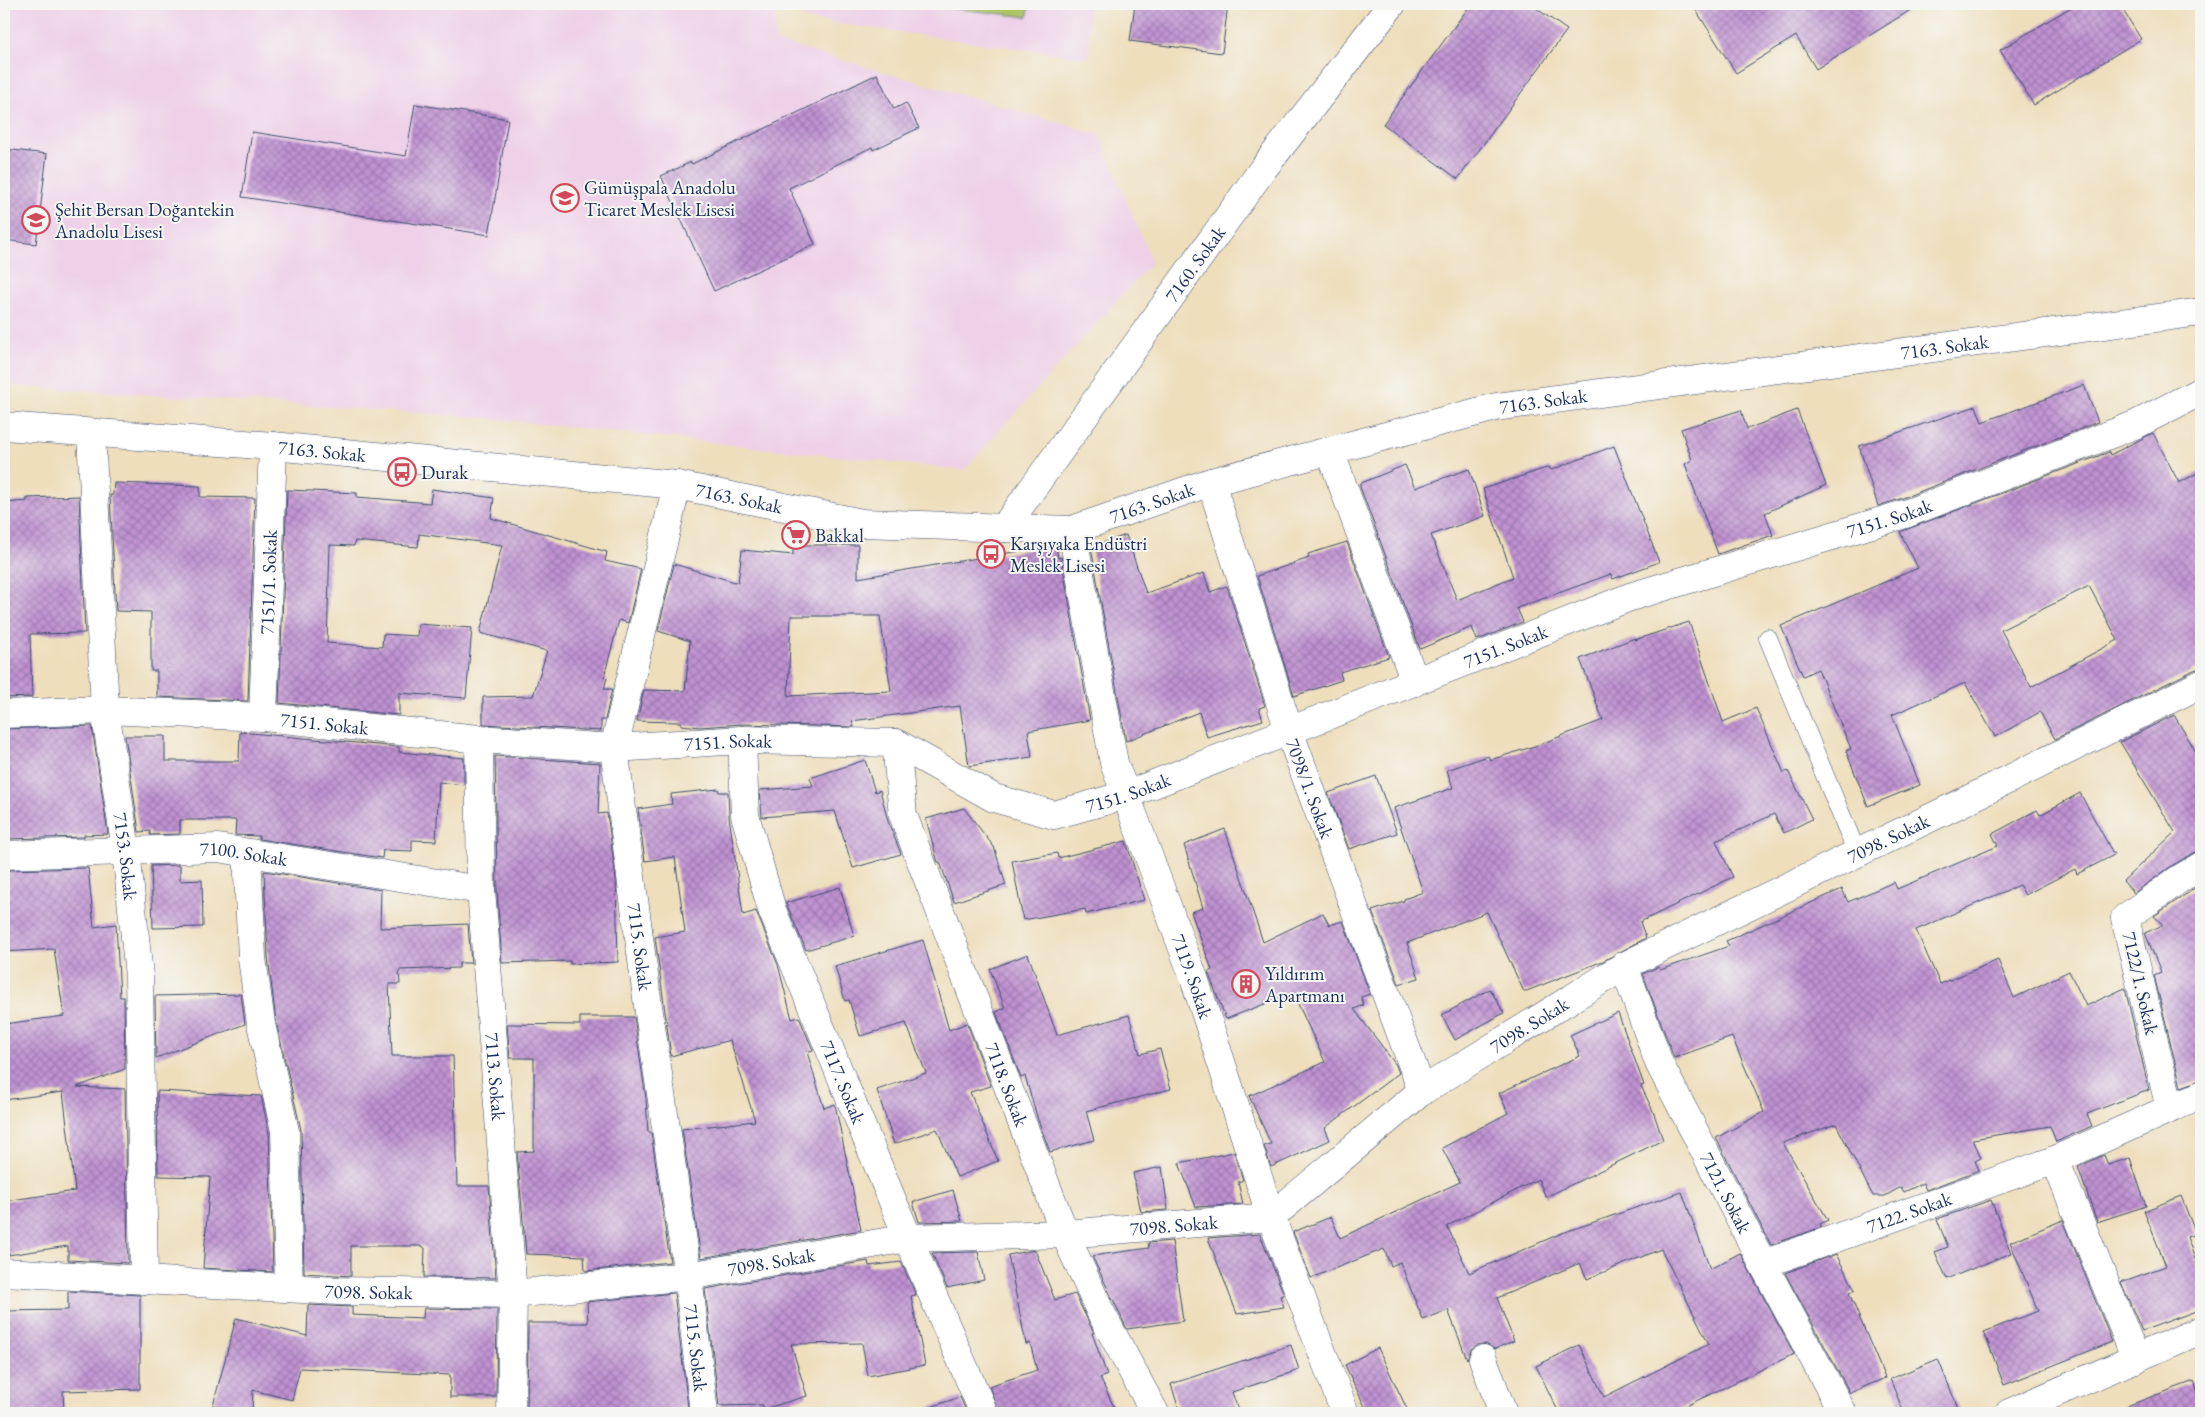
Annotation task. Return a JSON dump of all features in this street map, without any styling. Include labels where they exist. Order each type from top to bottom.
[{"type":"street","name":"7160. Sokak","points":[[1004,528],[1263,169],[1392,4]]},
{"type":"street","name":"7163. Sokak","points":[[4,426],[273,446],[677,485],[862,523],[1072,530],[1210,482],[1496,407],[2201,312]]},
{"type":"street","name":"7151. Sokak","points":[[4,714],[105,710],[264,717],[480,739],[614,748],[742,740],[896,743],[994,798],[1054,816],[1126,795],[1630,597],[1908,513],[2136,424],[2201,391]]},
{"type":"street","name":"7153. Sokak","points":[[91,433],[105,710],[126,850],[139,976],[144,1280]]},
{"type":"street","name":"7151/1. Sokak","points":[[264,717],[273,446]]},
{"type":"street","points":[[1330,451],[1415,682]]},
{"type":"street","name":"7098/1. Sokak","points":[[1210,482],[1289,731],[1422,1091]]},
{"type":"street","name":"7115. Sokak","points":[[677,485],[614,748],[649,1013],[688,1276],[704,1413]]},
{"type":"street","name":"7119. Sokak","points":[[1072,530],[1114,763],[1195,981],[1272,1217],[1345,1413]]},
{"type":"street","name":"7098. Sokak","points":[[4,1272],[338,1291],[513,1294],[688,1276],[908,1238],[1065,1234],[1272,1217],[1422,1091],[1624,966],[2201,684]]},
{"type":"street","name":"7113. Sokak","points":[[480,739],[481,890],[513,1294],[511,1413]]},
{"type":"street","name":"7117. Sokak","points":[[742,740],[745,816],[772,910],[908,1238],[984,1413]]},
{"type":"street","name":"7118. Sokak","points":[[896,743],[903,816],[1065,1234],[1100,1311],[1155,1413]]},
{"type":"street","name":"7100. Sokak","points":[[4,855],[218,848],[481,890]]},
{"type":"street","points":[[247,853],[252,958],[261,1024],[284,1131],[289,1288]]},
{"type":"street","name":"7122/1. Sokak","points":[[2170,1109],[2125,918],[2180,878],[2201,866]]},
{"type":"street","name":"7121. Sokak","points":[[1624,966],[1660,1064],[1762,1264],[1843,1413]]},
{"type":"street","name":"7122. Sokak","points":[[1762,1264],[2055,1160],[2201,1095]]},
{"type":"street","points":[[2055,1160],[2136,1358]]},
{"type":"street","points":[[2009,1413],[2201,1330]]},
{"type":"street","points":[[1483,1358],[1503,1413]]},
{"type":"lane","points":[[1768,638],[1857,853]]},
{"type":"shaded area","name":"Gümüşpala Anadolu Ticaret Meslek Lisesi","points":[[4,4],[776,4],[775,41],[1099,134],[1152,262],[964,470],[475,417],[4,385]]},
{"type":"shaded area","points":[[806,4],[1089,4],[1089,58],[804,19]]},
{"type":"green space","points":[[913,4],[1029,4],[1028,17]]},
{"type":"building","points":[[1135,4],[1228,4],[1222,53],[1130,41]]},
{"type":"building","points":[[1471,4],[1530,4],[1567,30],[1458,179],[1383,124]]},
{"type":"building","points":[[1692,4],[1920,4],[1816,69],[1796,36],[1736,73]]},
{"type":"building","points":[[2076,4],[2119,4],[2141,39],[2034,105],[2000,50]]},
{"type":"building","points":[[877,74],[894,109],[906,103],[919,128],[873,150],[872,147],[789,188],[815,244],[714,291],[661,176],[691,162],[692,164]]},
{"type":"building","points":[[415,104],[508,119],[489,235],[242,197],[252,132],[406,156]]},
{"type":"building","name":"Şehit Bersan Doğantekin Anadolu Lisesi","points":[[4,149],[47,154],[36,244],[4,240]]},
{"type":"building","points":[[2084,385],[2098,422],[1878,506],[1859,446],[1976,406],[1982,422]]},
{"type":"building","points":[[1741,410],[1747,429],[1797,410],[1826,485],[1765,513],[1773,535],[1718,554],[1685,464],[1692,460],[1681,429]]},
{"type":"building","points":[[2153,433],[2179,483],[2201,471],[2201,668],[2055,739],[2040,712],[1995,737],[1965,683],[1892,715],[1920,785],[1868,806],[1846,751],[1851,749],[1818,669],[1803,676],[1781,626],[1918,568],[1900,532],[2109,452],[2110,455]],"holes":[[[2089,586],[2118,640],[2031,687],[2001,630]]]},
{"type":"building","points":[[1614,446],[1659,562],[1613,579],[1611,574],[1517,608],[1523,622],[1477,640],[1472,627],[1420,649],[1359,484],[1405,465],[1415,488],[1469,469],[1485,516],[1431,535],[1457,600],[1513,577],[1483,489],[1549,467],[1551,470]]},
{"type":"building","points":[[114,483],[200,486],[200,497],[255,498],[248,701],[157,697],[157,671],[151,671],[151,612],[116,611],[110,495],[113,495]]},
{"type":"building","points":[[432,489],[494,498],[491,518],[607,552],[605,561],[641,569],[628,623],[619,620],[604,677],[607,678],[604,689],[612,689],[605,720],[601,720],[601,731],[483,724],[483,697],[533,696],[547,651],[480,633],[502,545],[419,534],[418,547],[355,541],[354,546],[330,545],[327,643],[382,647],[383,634],[417,636],[418,624],[472,628],[466,698],[399,693],[399,715],[279,703],[287,490],[357,493],[357,497],[430,503]]},
{"type":"building","points":[[79,496],[85,633],[30,634],[32,697],[4,698],[4,503],[27,501],[27,498]]},
{"type":"building","points":[[1126,535],[1146,593],[1204,573],[1210,592],[1227,586],[1265,706],[1259,708],[1263,720],[1207,737],[1199,712],[1126,741],[1091,547]]},
{"type":"building","points":[[1347,542],[1389,657],[1340,672],[1342,680],[1294,696],[1257,576],[1309,558],[1308,554]]},
{"type":"building","points":[[793,545],[858,545],[858,578],[1056,545],[1058,558],[1061,557],[1090,720],[1028,731],[1032,757],[969,766],[960,706],[852,721],[854,727],[742,724],[700,727],[681,725],[681,722],[637,721],[644,690],[685,691],[690,641],[658,631],[674,564],[738,583],[742,550],[793,555]],"holes":[[[791,616],[880,616],[891,691],[788,696]]]},
{"type":"building","points":[[1689,622],[1723,722],[1756,708],[1784,773],[1788,771],[1812,819],[1784,833],[1774,814],[1716,841],[1733,877],[1640,922],[1646,938],[1603,961],[1524,992],[1487,912],[1407,943],[1419,978],[1399,984],[1372,911],[1404,901],[1404,899],[1423,892],[1394,808],[1453,788],[1447,770],[1488,756],[1490,760],[1538,745],[1603,720],[1580,659],[1635,638],[1635,640]]},
{"type":"building","points":[[2174,715],[2201,760],[2201,850],[2173,865],[2134,893],[2123,881],[2175,832],[2120,742]]},
{"type":"building","points":[[92,726],[108,834],[84,835],[84,837],[4,839],[4,729]]},
{"type":"building","points":[[240,732],[399,747],[399,752],[464,758],[464,785],[439,782],[436,841],[412,840],[412,851],[383,850],[382,858],[259,839],[259,836],[235,835],[236,820],[180,820],[180,834],[150,835],[150,831],[139,832],[125,736],[165,736],[165,761],[239,761]]},
{"type":"building","points":[[495,756],[600,763],[598,814],[607,813],[616,879],[618,962],[570,964],[570,961],[502,963],[497,889]]},
{"type":"building","points":[[865,760],[875,792],[880,790],[888,821],[901,854],[853,868],[835,811],[762,817],[760,790],[813,786],[810,778]]},
{"type":"building","points":[[1376,776],[1397,833],[1349,849],[1328,793]]},
{"type":"building","points":[[718,789],[719,792],[728,792],[729,816],[743,915],[756,911],[778,965],[792,1019],[799,1017],[813,1050],[807,1052],[824,1108],[835,1104],[861,1230],[701,1258],[682,1129],[755,1121],[730,1040],[671,1056],[655,937],[685,932],[675,857],[645,861],[638,809],[672,804],[671,794]]},
{"type":"building","points":[[2080,793],[2114,855],[2077,874],[2075,869],[2025,895],[2019,885],[1916,930],[1940,984],[1998,960],[2014,998],[2069,971],[2086,1006],[2125,988],[2149,1090],[2087,1114],[2092,1126],[2056,1142],[2050,1126],[1973,1139],[1981,1158],[1975,1161],[1979,1170],[1926,1190],[1923,1183],[1904,1192],[1901,1187],[1885,1196],[1873,1196],[1836,1124],[1783,1143],[1828,1220],[1820,1224],[1822,1227],[1771,1245],[1716,1138],[1764,1112],[1732,1037],[1674,1058],[1643,974],[1658,967],[1660,970],[1729,946],[1726,941],[1842,889],[1848,902],[1894,882],[1897,889],[1998,846],[1992,834],[2037,810],[2040,815]]},
{"type":"building","points":[[964,808],[994,847],[1006,885],[954,902],[940,862],[938,862],[926,819]]},
{"type":"building","points":[[1225,829],[1263,942],[1323,913],[1329,925],[1343,921],[1370,994],[1361,997],[1364,1005],[1354,1009],[1396,1065],[1399,1073],[1325,1128],[1330,1140],[1271,1167],[1264,1146],[1271,1144],[1249,1096],[1325,1062],[1293,993],[1226,1019],[1208,972],[1212,970],[1191,912],[1203,908],[1184,845]]},
{"type":"building","points":[[1126,841],[1144,900],[1086,914],[1085,909],[1023,920],[1012,861],[1057,853],[1058,858]]},
{"type":"building","points":[[180,865],[180,881],[202,880],[203,927],[153,928],[151,866]]},
{"type":"building","points":[[88,868],[94,927],[116,924],[120,997],[124,997],[125,1069],[77,1087],[125,1089],[128,1263],[68,1260],[68,1246],[8,1255],[4,1228],[4,1201],[75,1191],[63,1092],[4,1100],[4,1024],[64,1016],[54,949],[4,952],[4,870]]},
{"type":"building","points":[[264,871],[381,890],[380,928],[468,924],[471,963],[459,963],[459,968],[399,970],[400,984],[389,984],[392,1056],[453,1056],[457,1186],[489,1186],[496,1278],[424,1277],[425,1248],[422,1246],[351,1246],[351,1276],[304,1273],[301,1130],[276,1021],[268,957]]},
{"type":"building","points":[[2201,884],[2201,1080],[2181,1087],[2154,975],[2161,972],[2145,933],[2163,925],[2154,916]]},
{"type":"building","points":[[840,887],[854,936],[806,950],[786,903]]},
{"type":"building","points":[[923,940],[949,1030],[967,1023],[991,1086],[970,1092],[998,1161],[957,1177],[937,1129],[894,1144],[877,1090],[926,1073],[906,1023],[860,1036],[849,1000],[845,1001],[835,966]]},
{"type":"building","points":[[1028,954],[1057,1035],[1129,1015],[1140,1054],[1160,1049],[1171,1089],[1086,1111],[1094,1140],[1050,1152],[1025,1076],[1021,1078],[996,1012],[1005,1008],[990,969]]},
{"type":"building","points":[[1490,989],[1504,1013],[1455,1040],[1442,1015]]},
{"type":"building","points":[[241,994],[245,1024],[156,1058],[155,996]]},
{"type":"building","points":[[1618,1013],[1644,1085],[1641,1086],[1653,1111],[1663,1140],[1546,1197],[1538,1179],[1447,1226],[1469,1273],[1562,1233],[1682,1192],[1710,1269],[1740,1253],[1794,1354],[1671,1413],[1559,1413],[1536,1366],[1579,1345],[1604,1397],[1709,1344],[1661,1249],[1587,1279],[1580,1263],[1497,1298],[1514,1341],[1494,1349],[1486,1344],[1477,1345],[1471,1349],[1467,1359],[1448,1310],[1423,1320],[1400,1262],[1391,1266],[1384,1249],[1311,1278],[1293,1232],[1331,1217],[1340,1238],[1460,1182],[1442,1148],[1508,1113],[1499,1093],[1580,1056],[1570,1035]]},
{"type":"building","points":[[580,1017],[634,1017],[646,1099],[648,1132],[651,1132],[670,1262],[585,1271],[584,1256],[526,1254],[517,1152],[534,1151],[534,1058],[510,1058],[507,1024],[580,1025]]},
{"type":"building","points":[[157,1091],[261,1096],[269,1133],[273,1272],[203,1268],[210,1177],[158,1176]]},
{"type":"building","points":[[1234,1152],[1243,1180],[1238,1182],[1243,1204],[1196,1207],[1179,1163]]},
{"type":"building","points":[[2104,1155],[2108,1165],[2130,1158],[2146,1206],[2097,1222],[2078,1167]]},
{"type":"building","points":[[1162,1167],[1168,1210],[1141,1212],[1133,1173]]},
{"type":"building","points":[[953,1190],[962,1221],[919,1222],[913,1202]]},
{"type":"building","points":[[2181,1196],[2196,1234],[2187,1237],[2201,1276],[2201,1309],[2142,1331],[2121,1282],[2166,1266],[2144,1211]]},
{"type":"building","points":[[1991,1200],[2011,1253],[1947,1279],[1935,1252],[1948,1247],[1937,1219]]},
{"type":"building","points":[[2063,1220],[2112,1342],[2004,1385],[1984,1332],[2038,1311],[2010,1242]]},
{"type":"building","points":[[1260,1234],[1284,1295],[1280,1296],[1284,1307],[1237,1314],[1208,1238]]},
{"type":"building","points":[[1172,1241],[1183,1321],[1127,1329],[1092,1256],[1149,1248],[1148,1243]]},
{"type":"building","points":[[1035,1250],[1055,1300],[1075,1294],[1094,1333],[1092,1333],[1107,1375],[1100,1378],[1117,1413],[999,1413],[989,1386],[1037,1370],[1030,1343],[1026,1344],[1008,1255]]},
{"type":"building","points":[[978,1252],[984,1280],[947,1288],[932,1253]]},
{"type":"building","points":[[1836,1254],[1855,1290],[1849,1293],[1885,1378],[1850,1393],[1785,1273]]},
{"type":"building","points":[[868,1261],[869,1266],[901,1262],[916,1295],[911,1296],[925,1365],[868,1376],[862,1343],[791,1344],[807,1396],[764,1409],[763,1405],[719,1406],[705,1289]]},
{"type":"building","points":[[68,1291],[140,1295],[140,1389],[63,1391],[64,1413],[4,1413],[4,1311],[68,1310]]},
{"type":"building","points":[[674,1293],[688,1407],[679,1408],[680,1412],[527,1413],[528,1323],[588,1323],[587,1302]]},
{"type":"building","points":[[308,1305],[352,1307],[352,1315],[423,1318],[424,1308],[497,1309],[496,1397],[450,1397],[450,1375],[300,1368],[292,1400],[253,1390],[252,1413],[211,1413],[236,1318],[307,1336]]},
{"type":"building","points":[[1291,1345],[1299,1370],[1232,1392],[1239,1413],[1180,1413],[1171,1384]]},
{"type":"building","points":[[1378,1348],[1409,1413],[1368,1413],[1345,1365]]},
{"type":"building","points":[[1938,1359],[1960,1413],[1904,1413],[1890,1379]]},
{"type":"building","points":[[2194,1381],[2201,1401],[2201,1413],[2117,1413],[2116,1410]]},
{"type":"building","points":[[960,1397],[967,1413],[926,1413],[925,1409]]},
{"type":"place","name":"Gümüşpala Anadolu Ticaret Meslek Lisesi","points":[[565,198]]},
{"type":"place","name":"Şehit Bersan Doğantekin Anadolu Lisesi","points":[[36,220]]},
{"type":"place","name":"Durak","points":[[402,472]]},
{"type":"place","name":"Bakkal","points":[[796,535]]},
{"type":"place","name":"Karşıyaka Endüstri Meslek Lisesi","points":[[991,554]]},
{"type":"place","name":"Yıldırım Apartmanı","points":[[1246,984]]}]
